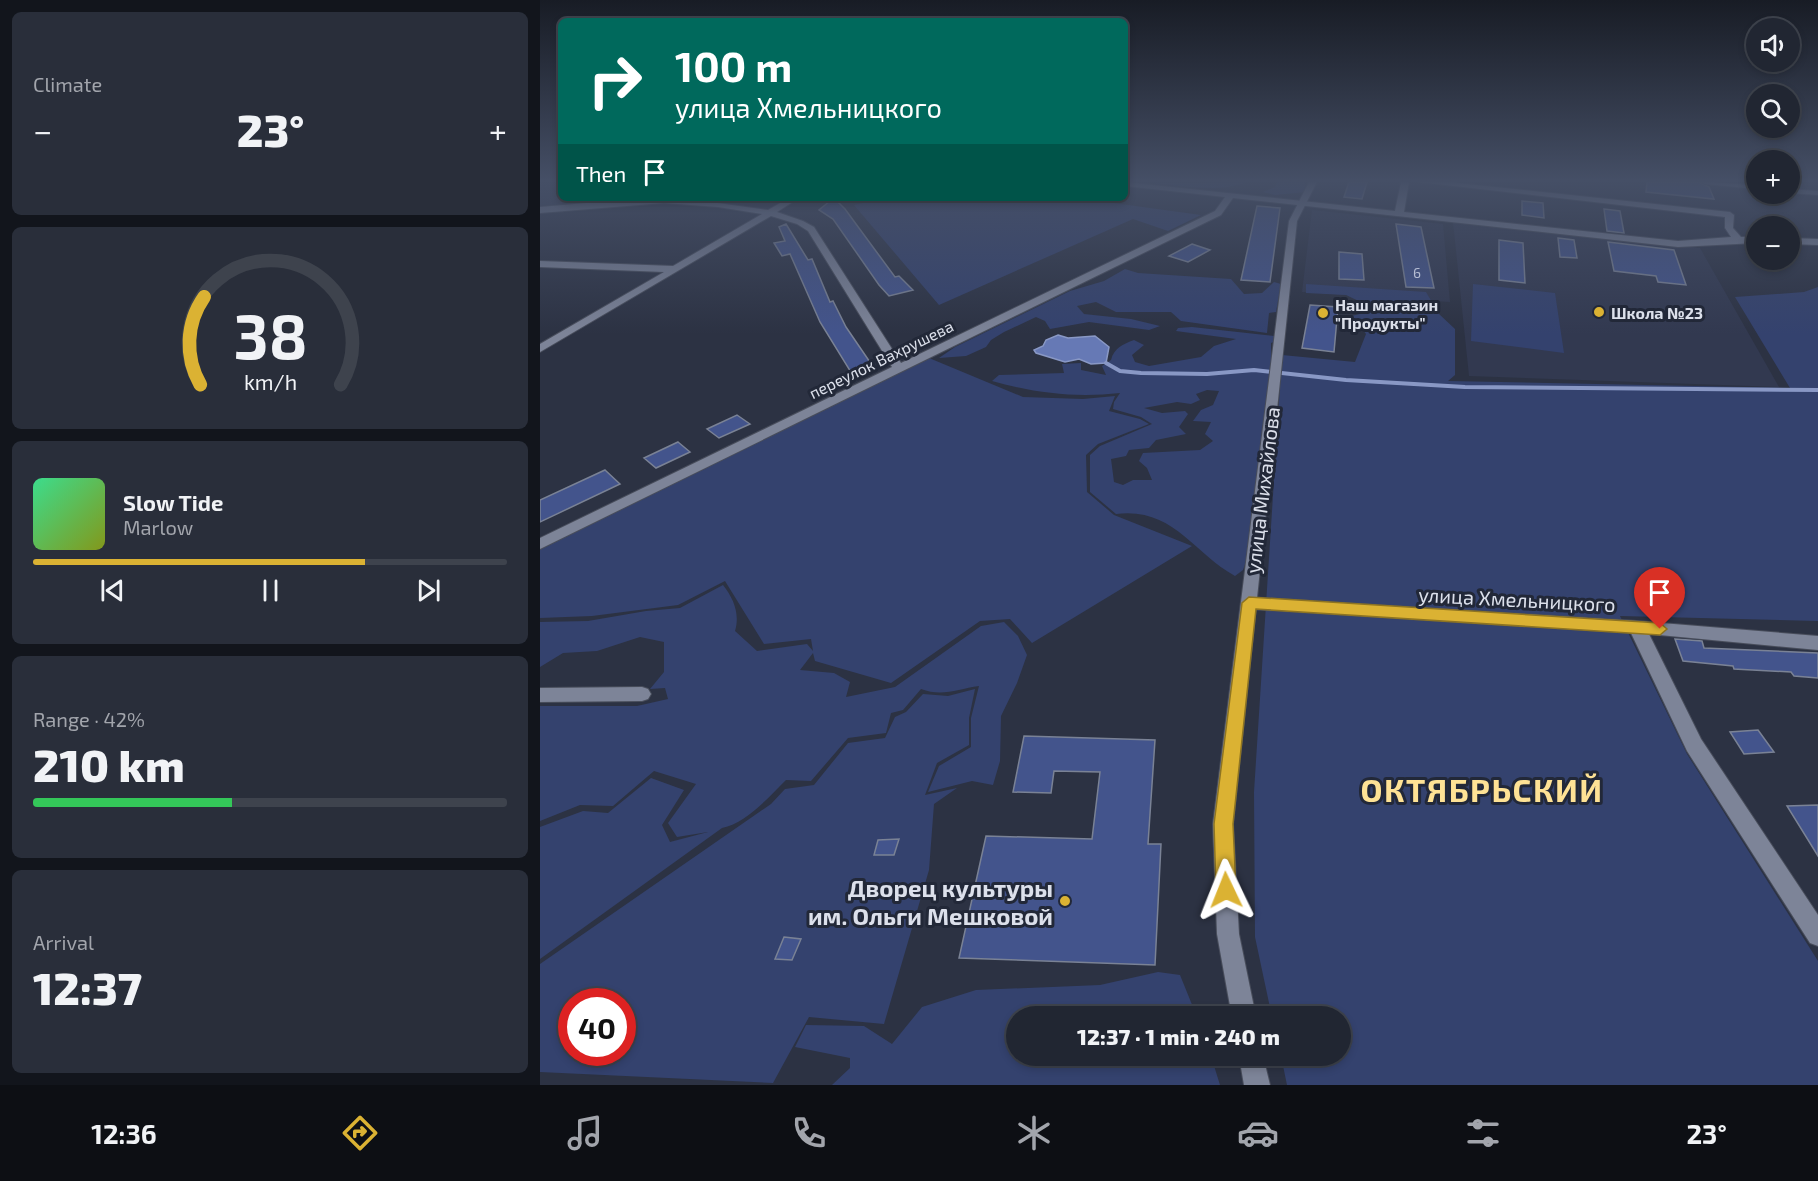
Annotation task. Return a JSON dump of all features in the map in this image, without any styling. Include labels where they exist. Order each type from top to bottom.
[{"type":"street","points":[[540,349],[736,233]]},
{"type":"street","points":[[813,233],[899,369]]},
{"type":"street","name":"переулок Вахрушева","points":[[540,544],[1178,233]]},
{"type":"street","name":"улица Михайлова","points":[[1242,1006],[1228,934],[1223,824],[1292,233]]},
{"type":"street","points":[[1568,233],[1678,244],[1746,240]]},
{"type":"street","points":[[1732,233],[1738,240]]},
{"type":"street","points":[[1800,241],[1818,242]]},
{"type":"street","points":[[540,264],[675,269]]},
{"type":"street","points":[[540,274],[557,265]]},
{"type":"street","name":"улица Хмельницкого","points":[[1249,603],[1637,627],[1818,643]]},
{"type":"street","points":[[1637,627],[1694,745],[1818,935]]},
{"type":"street","points":[[540,695],[642,694]]},
{"type":"street","points":[[1253,1066],[1257,1085]]},
{"type":"shaded area","points":[[877,233],[1102,233],[939,305]]},
{"type":"shaded area","points":[[1309,233],[1444,233],[1450,302],[1302,292]]},
{"type":"shaded area","name":"Школа №23","points":[[1454,233],[1554,233],[1700,248],[1779,387],[1469,376]]},
{"type":"shaded area","points":[[1125,269],[1138,273],[1231,279],[1244,294],[1262,293],[1274,282],[1281,284],[1276,312],[1269,313],[1267,333],[1181,321],[1171,312],[1116,312],[1096,302],[1077,306],[1084,314],[1131,319],[1160,326],[1149,330],[1089,322],[1050,329],[1045,321],[1036,317],[1004,332],[991,340],[986,347],[966,356],[939,358],[955,347],[1070,291],[1104,281]]},
{"type":"shaded area","points":[[1306,284],[1426,292],[1439,314],[1455,329],[1455,375],[1448,381],[1790,388],[1735,297],[1804,292],[1818,287],[1818,621],[1620,616],[1687,754],[1818,961],[1818,1085],[1287,1085],[1283,1066],[1351,1066],[1351,1006],[1270,1006],[1255,937],[1254,792],[1282,355],[1355,362],[1366,334],[1352,316],[1367,312],[1365,304],[1346,295],[1306,293]]},
{"type":"shaded area","points":[[1473,284],[1555,293],[1564,353],[1471,341]]},
{"type":"shaded area","points":[[1192,327],[1274,336],[1276,341],[1271,343],[1271,384],[1249,553],[1243,570],[1235,576],[1167,524],[1153,517],[1116,514],[1090,492],[1090,455],[1100,446],[1152,424],[1141,417],[1113,409],[1114,402],[1120,393],[1087,395],[1055,393],[1024,389],[992,381],[999,375],[1064,373],[1062,364],[1081,363],[1081,370],[1106,375],[1102,366],[1111,360],[1114,352],[1120,347],[1134,340],[1144,345],[1132,355],[1135,362],[1149,366],[1201,357],[1214,346],[1236,339],[1176,331],[1178,328]],"holes":[[[1207,390],[1219,391],[1213,405],[1201,410],[1193,421],[1211,422],[1205,434],[1213,441],[1200,450],[1143,453],[1139,461],[1147,468],[1152,480],[1133,480],[1123,485],[1114,482],[1111,459],[1126,456],[1129,450],[1149,448],[1156,440],[1186,434],[1179,427],[1188,414],[1185,411],[1162,413],[1144,408],[1177,402],[1191,404],[1200,400],[1196,394]]]},
{"type":"shaded area","points":[[1058,335],[1068,338],[1095,336],[1109,347],[1106,363],[1091,364],[1079,359],[1065,362],[1036,353],[1034,350],[1043,346],[1046,340]]},
{"type":"shaded area","points":[[929,358],[1023,397],[1083,399],[1115,396],[1109,411],[1140,419],[1149,424],[1098,444],[1086,455],[1087,492],[1114,515],[1192,546],[1032,643],[1010,619],[980,621],[891,683],[815,661],[813,653],[800,670],[834,673],[850,682],[846,697],[895,687],[981,626],[1004,622],[1018,636],[1027,655],[1001,716],[1000,761],[993,785],[972,781],[928,792],[939,766],[971,747],[971,718],[979,686],[950,692],[921,689],[903,710],[891,713],[886,733],[848,738],[811,781],[786,780],[740,821],[722,828],[540,959],[540,827],[583,811],[608,813],[651,778],[684,790],[662,825],[670,842],[708,832],[677,837],[668,823],[696,784],[654,771],[613,806],[580,805],[540,821],[540,706],[637,706],[668,699],[665,688],[650,689],[664,672],[664,642],[640,637],[597,651],[563,653],[540,667],[540,622],[588,621],[680,608],[723,585],[735,607],[737,619],[735,631],[757,651],[807,644],[813,651],[811,639],[764,644],[725,581],[678,605],[592,616],[540,618],[540,549]]},
{"type":"shaded area","points":[[975,689],[969,718],[969,745],[937,763],[925,795],[957,788],[934,804],[929,870],[884,1024],[809,1017],[773,1083],[540,1072],[540,964],[771,804],[785,789],[814,785],[848,743],[885,738],[895,717],[906,712],[923,694],[948,696]]},
{"type":"shaded area","points":[[1158,972],[1180,975],[1193,1006],[1006,1006],[1006,1066],[1214,1066],[1220,1085],[832,1085],[850,1068],[850,1058],[795,1047],[806,1025],[864,1026],[892,1044],[922,1007],[976,990],[1100,985]]},
{"type":"building","points":[[781,233],[791,233],[808,260],[812,259],[830,302],[833,301],[846,327],[874,368],[852,374],[820,322],[790,254],[782,256],[774,243],[785,241]]},
{"type":"building","points":[[843,233],[862,233],[895,277],[899,276],[913,290],[889,296]]},
{"type":"building","points":[[1251,233],[1277,233],[1270,282],[1241,280]]},
{"type":"building","points":[[1397,233],[1422,233],[1434,288],[1406,287]]},
{"type":"building","points":[[1558,238],[1574,240],[1577,258],[1560,257]]},
{"type":"building","points":[[1499,240],[1523,243],[1525,283],[1499,280]]},
{"type":"building","points":[[1608,242],[1674,250],[1686,285],[1658,282],[1656,276],[1614,271]]},
{"type":"building","points":[[1192,244],[1210,250],[1188,262],[1169,256]]},
{"type":"building","points":[[1339,252],[1362,254],[1364,280],[1339,279]]},
{"type":"building","points":[[1310,305],[1338,307],[1334,352],[1302,348]]},
{"type":"building","points":[[737,415],[750,424],[719,438],[707,429]]},
{"type":"building","points":[[678,442],[690,452],[656,468],[644,458]]},
{"type":"building","points":[[605,470],[620,484],[540,522],[540,500]]},
{"type":"building","points":[[1675,639],[1702,641],[1704,648],[1818,653],[1818,678],[1794,676],[1791,672],[1734,669],[1733,666],[1683,661]]},
{"type":"building","points":[[1758,730],[1774,752],[1744,754],[1730,732]]},
{"type":"building","name":"Дворец культуры им. Ольги Мешковой","points":[[1024,736],[1155,740],[1148,844],[1161,844],[1155,965],[959,958],[986,836],[1092,839],[1100,772],[1054,771],[1051,793],[1013,792]]},
{"type":"building","points":[[1818,805],[1818,856],[1787,806]]},
{"type":"building","points":[[899,839],[894,855],[874,855],[878,840]]},
{"type":"building","points":[[784,937],[801,939],[792,960],[775,959]]},
{"type":"waterway","points":[[1106,363],[1120,371],[1141,373],[1207,374],[1254,370],[1346,380],[1465,387],[1818,390]]},
{"type":"place","name":"Школа №23","points":[[1599,312]]},
{"type":"place","name":"Наш магазин \"Продукты\"","points":[[1323,313]]},
{"type":"place","name":"Дворец культуры им. Ольги Мешковой","points":[[1065,901]]},
{"type":"district","name":"ОКТЯБРЬСКИЙ","points":[[1482,789]]},
{"type":"route","points":[[1226,890],[1223,824],[1249,603],[1660,629]]}]
